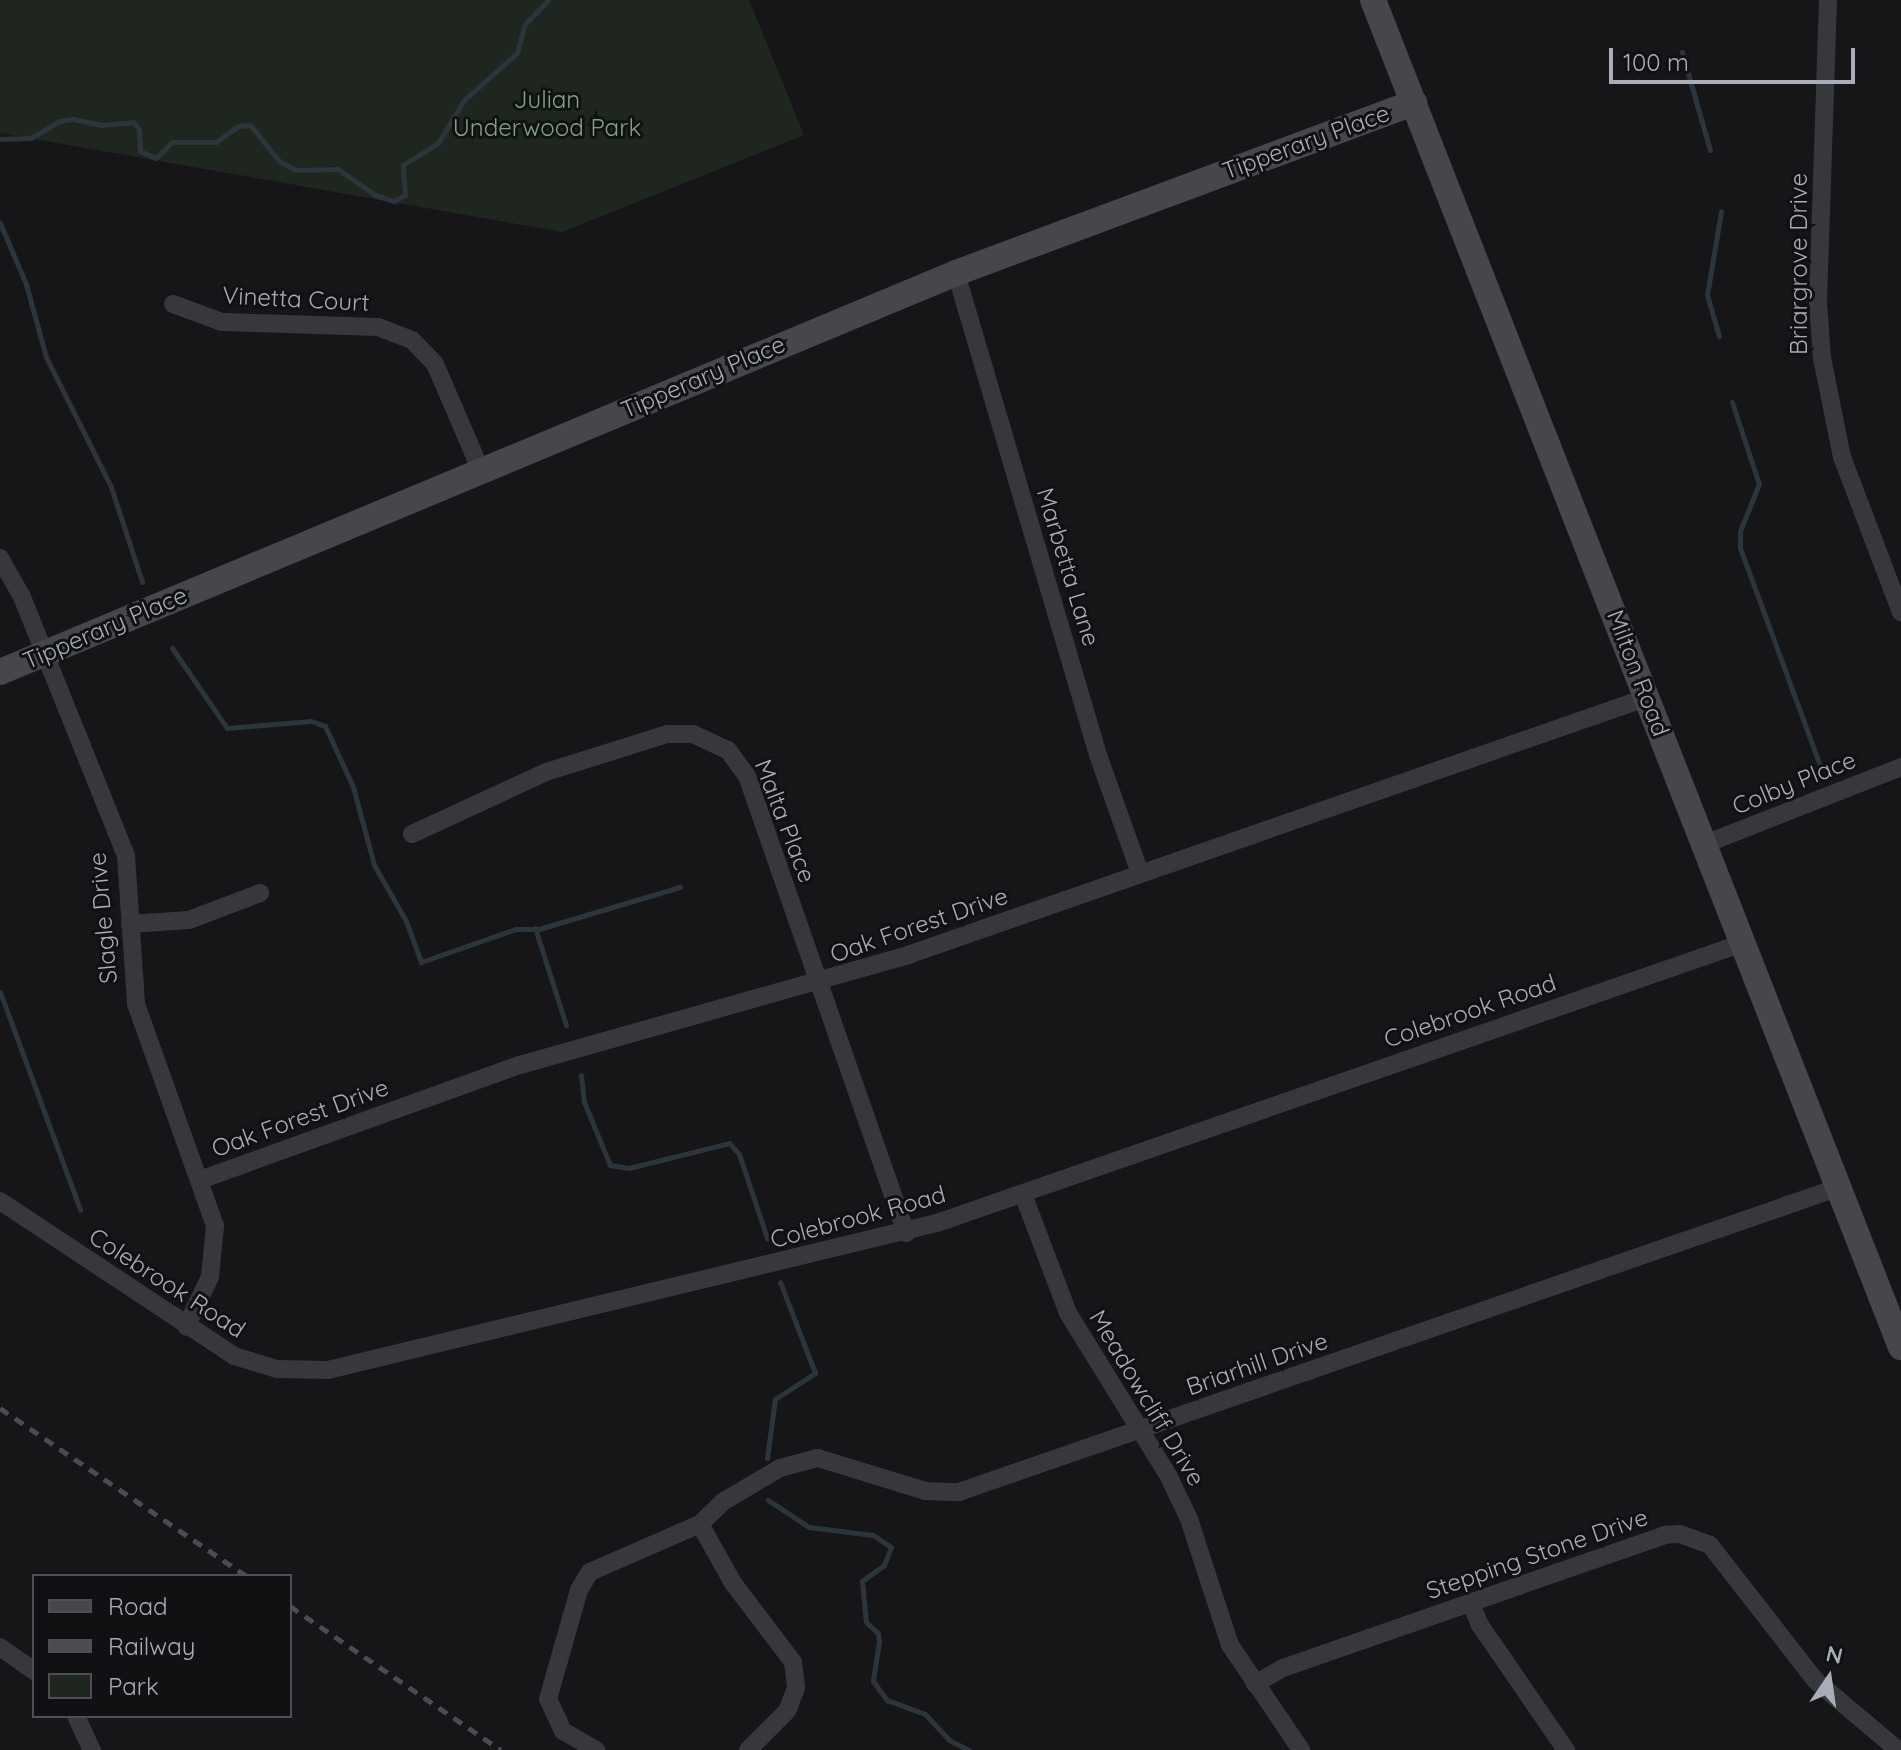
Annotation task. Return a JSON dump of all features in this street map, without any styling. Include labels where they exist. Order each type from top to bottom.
[{"type":"street","name":"Milton Road","points":[[1373,0],[1901,1347]]},
{"type":"street","name":"Briargrove Drive","points":[[1828,0],[1818,302],[1822,358],[1842,457],[1901,612]]},
{"type":"street","name":"Tipperary Place","points":[[0,672],[956,273],[1414,103]]},
{"type":"street","name":"Marbetta Lane","points":[[956,273],[1098,755],[1140,873]]},
{"type":"street","name":"Vinetta Court","points":[[173,304],[222,322],[378,327],[412,340],[435,364],[481,471]]},
{"type":"street","name":"Slagle Drive","points":[[0,558],[45,653],[117,827],[129,873],[136,1004],[215,1226],[210,1277],[186,1327]]},
{"type":"street","name":"Oak Forest Drive","points":[[200,1180],[520,1065],[819,984],[1648,697]]},
{"type":"street","name":"Malta Place","points":[[412,834],[478,800],[624,746],[681,732],[717,742],[747,776],[906,1233]]},
{"type":"street","name":"Colby Place","points":[[1705,844],[1901,767]]},
{"type":"street","points":[[130,924],[189,920],[260,893]]},
{"type":"street","name":"Colebrook Road","points":[[0,1201],[186,1327],[256,1364],[328,1370],[906,1233],[1743,943]]},
{"type":"street","name":"Briarhill Drive","points":[[596,1750],[563,1731],[548,1699],[579,1590],[596,1566],[700,1524],[709,1511],[762,1477],[808,1459],[831,1460],[946,1494],[1141,1430],[1840,1187]]},
{"type":"street","name":"Meadowcliff Drive","points":[[1023,1194],[1068,1313],[1141,1430],[1189,1519],[1223,1629],[1255,1684],[1301,1750]]},
{"type":"street","points":[[700,1524],[733,1583],[793,1662],[792,1702],[751,1749]]},
{"type":"street","name":"Stepping Stone Drive","points":[[1255,1684],[1283,1668],[1664,1535],[1696,1538],[1719,1554],[1816,1681],[1898,1750]]},
{"type":"street","points":[[1471,1603],[1480,1625],[1566,1750]]},
{"type":"street","points":[[0,1647],[32,1670]]},
{"type":"street","points":[[77,1718],[92,1750]]},
{"type":"green space","name":"Julian Underwood Park","points":[[0,0],[749,0],[804,135],[562,232],[0,133]]},
{"type":"waterway","points":[[0,139],[31,138],[59,121],[73,119],[101,125],[133,122],[139,129],[140,151],[156,158],[172,142],[216,142],[238,126],[250,125],[279,161],[296,170],[338,169],[375,195],[394,201],[405,195],[403,165],[438,143],[464,100],[517,53],[525,24],[548,0]]},
{"type":"waterway","points":[[1682,52],[1710,150]]},
{"type":"waterway","points":[[1719,336],[1707,295],[1721,211]]},
{"type":"waterway","points":[[0,223],[26,284],[46,357],[111,487],[142,582]]},
{"type":"waterway","points":[[1732,402],[1759,484],[1740,531],[1740,548],[1820,766]]},
{"type":"waterway","points":[[172,648],[227,728],[311,721],[325,726],[353,787],[374,865],[406,921],[421,962],[516,929],[539,929],[680,887]]},
{"type":"waterway","points":[[535,928],[566,1025]]},
{"type":"waterway","points":[[0,992],[80,1210]]},
{"type":"waterway","points":[[581,1075],[584,1102],[610,1165],[629,1168],[729,1143],[739,1154],[767,1238]]},
{"type":"waterway","points":[[767,1458],[775,1399],[815,1373],[780,1282]]},
{"type":"waterway","points":[[768,1500],[809,1527],[873,1535],[891,1547],[884,1565],[862,1581],[866,1622],[878,1633],[879,1642],[873,1681],[887,1700],[925,1714],[949,1740],[969,1750]]},
{"type":"railway","points":[[0,1408],[243,1574]]},
{"type":"railway","points":[[292,1607],[501,1750]]}]
